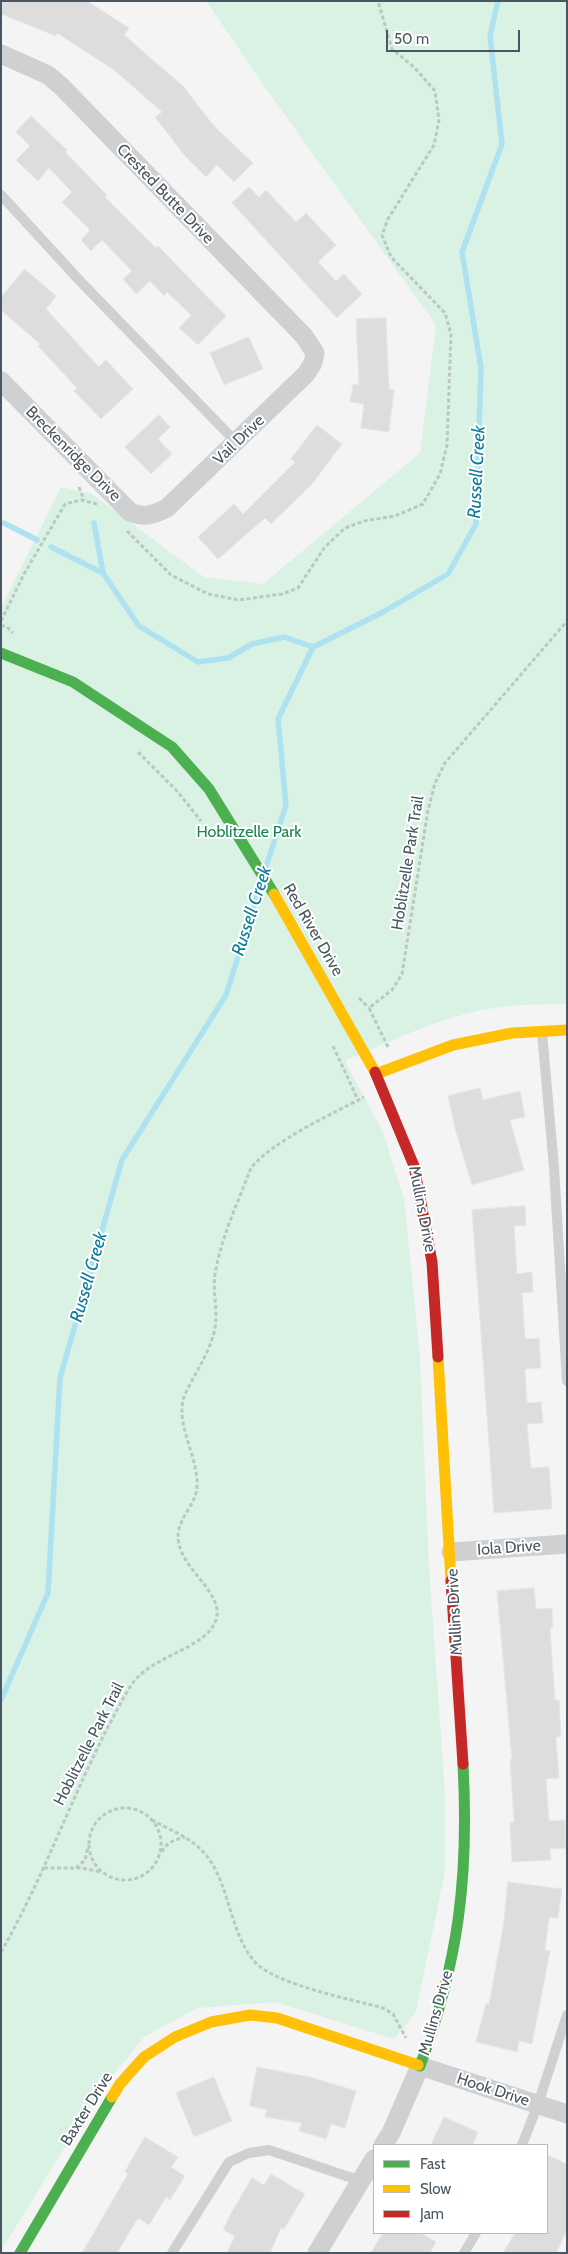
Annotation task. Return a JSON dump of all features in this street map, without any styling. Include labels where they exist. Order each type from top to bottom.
[{"type":"street","name":"Crested Butte Drive","points":[[1,54],[48,75],[62,87],[297,329],[315,353]]},
{"type":"street","name":"Vail Drive","points":[[151,516],[167,508],[237,443],[306,374],[313,364],[315,353]]},
{"type":"street","name":"Breckenridge Drive","points":[[1,381],[130,512],[139,516],[151,516]]},
{"type":"street","name":"Red River Drive","points":[[1,653],[73,682],[172,747],[209,790],[271,889],[376,1074]]},
{"type":"street","points":[[376,1074],[453,1045],[512,1033],[567,1030]]},
{"type":"street","name":"Mullins Drive","points":[[376,1074],[414,1166],[432,1262],[465,1803],[464,1880],[452,1957],[432,2034],[391,2133],[384,2144]]},
{"type":"street","name":"Iola Drive","points":[[451,1552],[567,1544]]},
{"type":"street","name":"Baxter Drive","points":[[20,2253],[120,2084],[144,2057],[175,2037],[212,2022],[250,2015],[278,2018],[420,2066]]},
{"type":"street","name":"Hook Drive","points":[[420,2066],[567,2114]]},
{"type":"street","points":[[317,2253],[373,2162]]},
{"type":"lane","points":[[1,195],[80,281],[237,443]]},
{"type":"lane","points":[[542,1031],[554,1168],[567,1381]]},
{"type":"lane","points":[[522,2144],[538,2104],[567,2015]]},
{"type":"lane","points":[[172,2253],[229,2162],[249,2153],[269,2150],[360,2182]]},
{"type":"lane","points":[[464,2253],[475,2234]]},
{"type":"path","points":[[125,529],[171,575],[208,594],[239,600],[282,594],[298,588],[324,548],[345,528],[364,521],[395,516],[423,504],[440,474],[447,445],[451,334],[445,313],[392,257],[382,235],[388,219],[434,145],[439,120],[435,91],[414,67],[392,49],[378,1]]},
{"type":"path","points":[[1,621],[24,574],[65,504],[81,500],[97,504],[105,510]]},
{"type":"path","name":"Hoblitzelle Park Trail","points":[[388,1048],[369,1008],[392,990],[402,974],[426,818],[435,783],[445,764],[567,621]]},
{"type":"path","points":[[131,747],[177,792],[202,822]]},
{"type":"path","points":[[331,1037],[340,1064],[358,1100]]},
{"type":"path","name":"Hoblitzelle Park Trail","points":[[1,1952],[44,1868],[83,1779],[131,1685],[150,1666],[206,1635],[216,1619],[215,1600],[184,1558],[179,1546],[180,1524],[197,1491],[198,1473],[182,1414],[183,1400],[213,1336],[217,1322],[215,1275],[228,1231],[251,1168],[256,1161],[281,1144],[331,1113],[366,1096]]},
{"type":"path","points":[[76,1868],[84,1860],[89,1846],[91,1831],[99,1819],[111,1810],[126,1808],[140,1811],[152,1820],[185,1837],[206,1854],[213,1867],[241,1939],[255,1962],[280,1978],[383,2008],[393,2014],[406,2038]]},
{"type":"path","points":[[152,1820],[161,1836],[160,1854]]},
{"type":"path","points":[[44,1868],[76,1868],[101,1872],[118,1880],[136,1880],[151,1870],[164,1846],[173,1840],[185,1837]]},
{"type":"path","points":[[89,1846],[92,1860],[101,1872]]},
{"type":"green space","name":"Hoblitzelle Park","points":[[206,1],[567,1],[567,1004],[509,1006],[467,1014],[425,1027],[345,1061],[383,1132],[404,1199],[420,1359],[429,1568],[445,1792],[445,1871],[416,2012],[394,2039],[275,2002],[197,2008],[144,2037],[97,2095],[1,2251],[1,608],[61,487],[92,494],[204,577],[263,584],[420,453],[436,325],[269,93]]},
{"type":"building","points":[[1,1],[87,1],[129,28],[124,35],[183,86],[214,126],[253,163],[234,182],[217,165],[206,177],[185,156],[155,117],[162,112],[114,70],[57,33],[56,36],[1,14]]},
{"type":"building","points":[[31,116],[67,150],[65,152],[107,195],[105,197],[156,248],[158,246],[226,316],[198,345],[179,328],[191,315],[167,292],[164,296],[150,281],[136,294],[123,279],[132,271],[102,240],[91,251],[81,240],[90,230],[62,202],[72,192],[49,168],[38,181],[16,160],[30,146],[16,132]]},
{"type":"building","points":[[249,187],[259,197],[266,190],[296,222],[306,213],[336,245],[318,262],[336,281],[344,274],[362,294],[337,318],[232,203]]},
{"type":"building","points":[[25,269],[56,296],[46,309],[99,367],[106,360],[133,389],[101,419],[74,391],[77,388],[38,346],[40,344],[1,310],[1,297]]},
{"type":"building","points":[[386,318],[389,389],[394,390],[389,432],[361,428],[364,404],[350,402],[353,384],[359,385],[356,319]]},
{"type":"building","points":[[249,337],[263,369],[224,385],[210,353]]},
{"type":"building","points":[[159,415],[170,427],[158,439],[172,454],[151,474],[125,447]]},
{"type":"building","points":[[317,425],[342,444],[312,484],[271,524],[265,518],[218,559],[198,537],[234,504],[243,514],[295,462],[291,459]]},
{"type":"building","points":[[480,1088],[483,1100],[520,1091],[525,1117],[510,1120],[524,1170],[472,1185],[456,1132],[448,1096]]},
{"type":"building","points":[[525,1206],[526,1225],[514,1226],[517,1274],[532,1272],[533,1292],[522,1293],[525,1339],[539,1338],[541,1368],[525,1369],[527,1403],[541,1402],[543,1423],[527,1424],[531,1468],[549,1467],[552,1509],[494,1513],[472,1210]]},
{"type":"building","points":[[534,1588],[536,1609],[552,1608],[553,1628],[550,1628],[555,1700],[559,1700],[561,1736],[556,1737],[559,1778],[546,1779],[549,1821],[565,1820],[566,1848],[550,1849],[551,1860],[512,1862],[510,1823],[514,1822],[510,1759],[512,1759],[497,1591]]},
{"type":"building","points":[[508,1882],[562,1889],[558,1918],[549,1917],[545,1950],[550,1951],[532,2044],[519,2041],[517,2052],[476,2042],[486,2003],[489,2004],[504,1922]]},
{"type":"building","points":[[257,2067],[310,2077],[356,2091],[345,2128],[331,2124],[326,2139],[299,2131],[302,2123],[265,2117],[267,2110],[250,2106]]},
{"type":"building","points":[[214,2077],[232,2121],[194,2137],[176,2093]]},
{"type":"building","points":[[444,2117],[478,2132],[473,2144],[431,2144]]},
{"type":"building","points":[[145,2137],[178,2157],[171,2167],[185,2176],[170,2200],[166,2197],[149,2225],[138,2218],[117,2253],[82,2253],[128,2174],[125,2172]]},
{"type":"building","points":[[548,2155],[567,2164],[567,2230],[556,2253],[503,2253],[514,2234],[548,2234]]},
{"type":"building","points":[[271,2174],[305,2194],[284,2229],[281,2228],[270,2253],[227,2253],[235,2236],[223,2230],[230,2215],[252,2178],[264,2185]]},
{"type":"building","points":[[382,2234],[423,2234],[436,2242],[430,2253],[371,2253]]},
{"type":"waterway","name":"Russell Creek","points":[[266,867],[286,805],[278,719],[313,647],[383,612],[448,574],[476,524],[481,368],[462,252],[502,144],[490,36],[498,1]]},
{"type":"waterway","points":[[4,523],[37,540]]},
{"type":"waterway","points":[[94,523],[103,573],[139,626],[198,662],[228,658],[252,644],[284,637],[313,647]]},
{"type":"waterway","points":[[51,547],[103,573]]},
{"type":"waterway","name":"Russell Creek","points":[[1,1700],[48,1593],[60,1378],[122,1160],[226,995],[260,887]]},
{"type":"traffic: fast","points":[[1,653],[73,682],[172,747],[209,789],[274,894]]},
{"type":"traffic: fast","points":[[418,2065],[420,2066],[444,1990],[458,1918],[464,1844],[463,1764]]},
{"type":"traffic: fast","points":[[20,2253],[112,2097]]},
{"type":"traffic: slow","points":[[274,894],[375,1072]]},
{"type":"traffic: slow","points":[[376,1074],[453,1045],[512,1033],[567,1030]]},
{"type":"traffic: slow","points":[[438,1357],[451,1581]]},
{"type":"traffic: slow","points":[[112,2097],[120,2084],[144,2057],[175,2037],[211,2022],[250,2015],[277,2018],[418,2065]]},
{"type":"traffic: jam","points":[[375,1072],[414,1166],[432,1262],[438,1357]]},
{"type":"traffic: jam","points":[[451,1581],[463,1764]]}]
